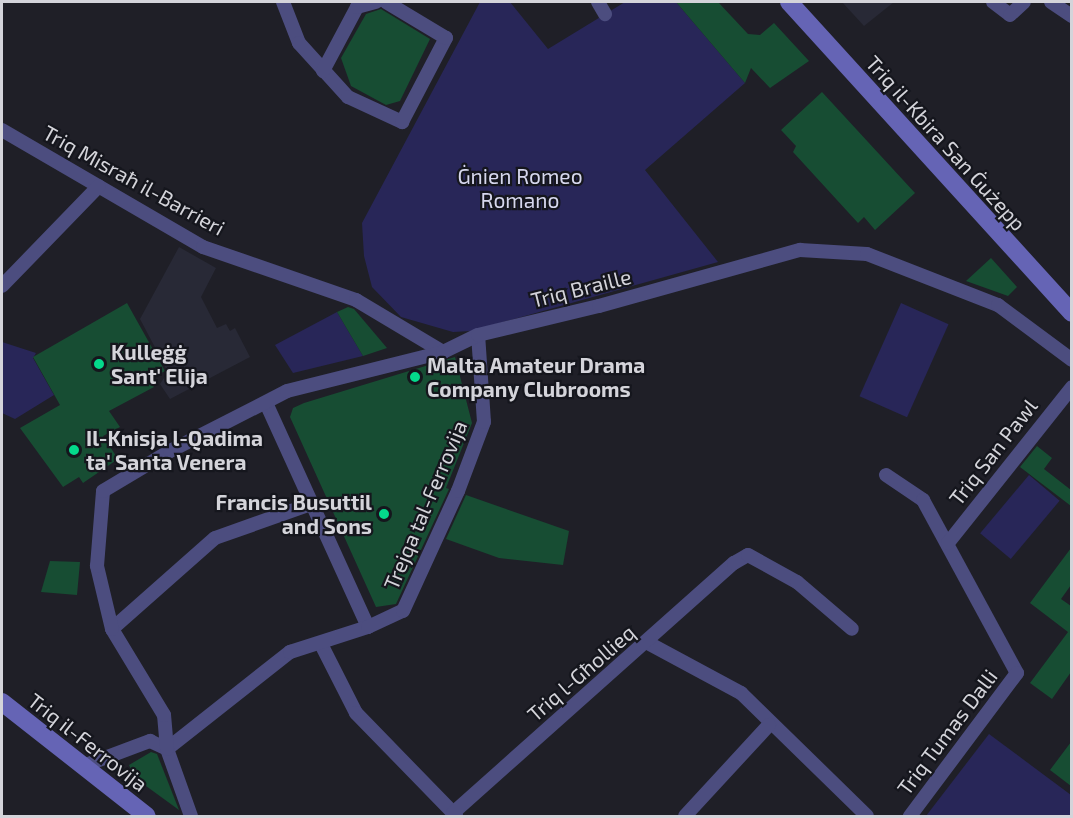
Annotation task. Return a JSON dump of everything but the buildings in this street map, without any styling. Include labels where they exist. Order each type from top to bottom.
[{"type":"main road","name":"Triq il-Kbira San Ġużepp","points":[[789,2],[1071,314]]},
{"type":"main road","name":"Triq il-Ferrovija","points":[[2,702],[147,816]]},
{"type":"street","points":[[283,2],[299,43],[348,97],[402,123],[446,38],[386,2]]},
{"type":"street","points":[[323,70],[357,7],[376,2]]},
{"type":"street","points":[[993,2],[1010,15],[1024,2]]},
{"type":"street","points":[[1051,2],[1071,16]]},
{"type":"street","name":"Triq Misraħ il-Barrieri","points":[[2,130],[203,247],[356,300],[443,352]]},
{"type":"street","points":[[2,286],[99,186]]},
{"type":"street","name":"Triq Braille","points":[[112,629],[97,566],[103,491],[170,451],[286,391],[443,352],[478,335],[599,306],[800,250],[824,249],[867,254],[998,305],[1071,360]]},
{"type":"street","name":"Trejqa tal-Ferrovija","points":[[167,749],[290,652],[321,644],[368,627],[403,611],[462,481],[484,422],[478,335]]},
{"type":"street","name":"Triq San Pawl","points":[[948,543],[1071,387]]},
{"type":"street","points":[[266,403],[368,627]]},
{"type":"street","points":[[886,475],[922,500],[948,543]]},
{"type":"street","points":[[191,816],[167,749],[164,715],[112,629],[215,538],[311,504]]},
{"type":"street","name":"Triq Tumas Dalli","points":[[910,816],[1017,673],[948,543]]},
{"type":"street","name":"Triq l-Għollieq","points":[[454,815],[648,643],[734,563],[748,555],[797,582],[852,629]]},
{"type":"street","points":[[648,643],[741,693],[769,724],[867,816]]},
{"type":"street","points":[[321,644],[356,713],[454,815]]},
{"type":"street","points":[[685,816],[769,724]]},
{"type":"street","points":[[83,766],[150,741],[167,749]]},
{"type":"shaded area","points":[[842,2],[894,2],[864,26]]},
{"type":"shaded area","points":[[179,247],[216,268],[201,297],[217,328],[226,324],[230,331],[235,328],[250,357],[170,399],[160,384],[168,372],[140,319]]},
{"type":"green space","name":"Ġnien Romeo Romano","points":[[480,2],[510,2],[548,49],[625,2],[676,2],[745,83],[645,170],[718,262],[471,331],[453,332],[401,317],[372,287],[364,256],[362,223]]},
{"type":"green space","points":[[901,303],[949,324],[907,417],[860,396]]},
{"type":"green space","points":[[337,312],[363,356],[293,373],[275,345]]},
{"type":"green space","points":[[2,342],[36,353],[33,358],[54,395],[15,419],[2,413]]},
{"type":"green space","points":[[1029,475],[1060,501],[1011,559],[980,533]]},
{"type":"green space","points":[[989,734],[1071,795],[1071,816],[926,816]]},
{"type":"place","name":"Kulleġġ Sant' Elija","points":[[99,364]]},
{"type":"place","name":"Malta Amateur Drama Company Clubrooms","points":[[415,377]]},
{"type":"place","name":"Il-Knisja l-Qadima ta' Santa Venera","points":[[74,450]]},
{"type":"place","name":"Francis Busuttil and Sons","points":[[384,514]]}]
